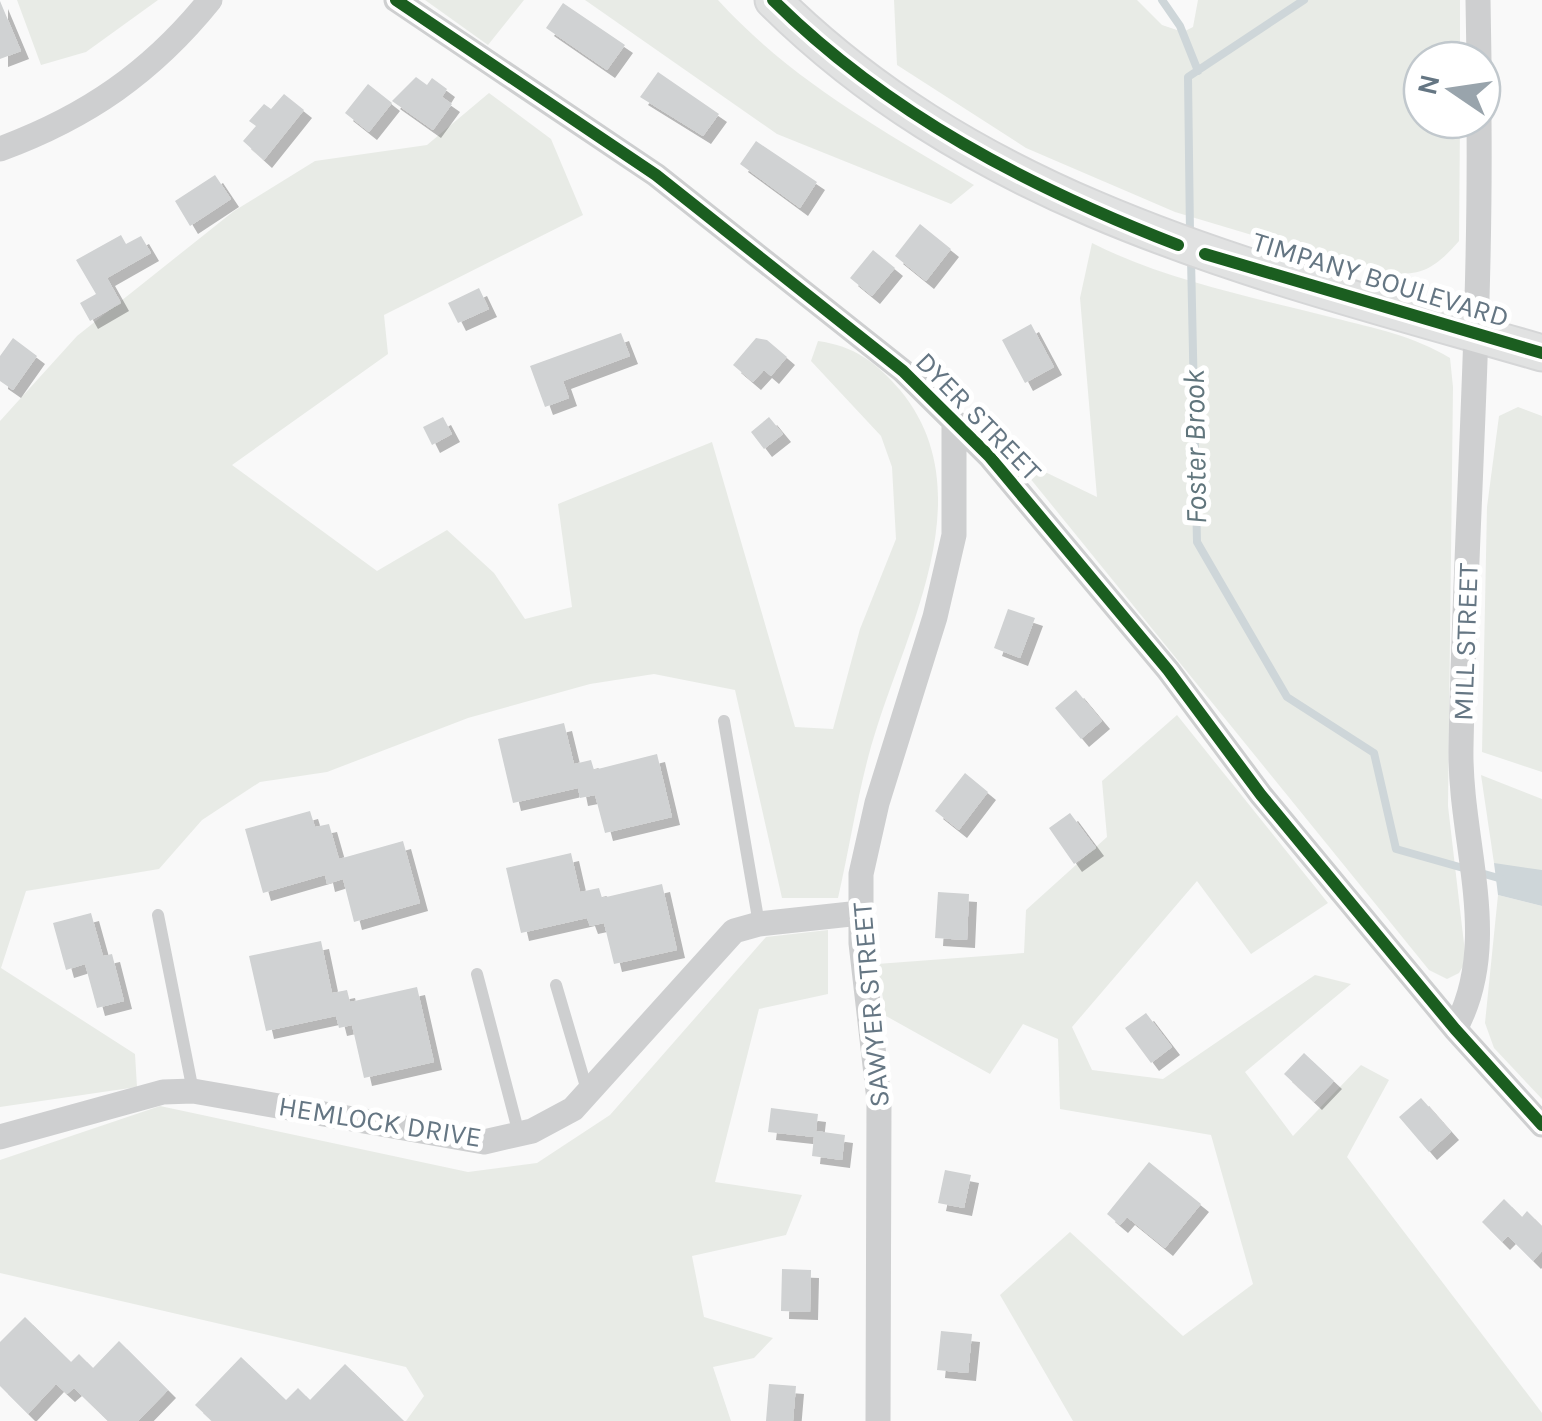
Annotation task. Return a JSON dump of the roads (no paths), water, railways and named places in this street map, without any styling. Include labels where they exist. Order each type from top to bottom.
[{"type":"main road","name":"TIMPANY BOULEVARD","points":[[774,0],[840,59],[942,132],[1056,195],[1192,249],[1542,353]]},
{"type":"street","points":[[0,149],[107,100],[166,52],[210,0]]},
{"type":"street","name":"DYER STREET","points":[[396,0],[656,175],[903,372],[989,456],[1168,670],[1260,795],[1454,1029]]},
{"type":"street","points":[[1478,0],[1479,40]]},
{"type":"street","name":"MILL STREET","points":[[1454,1029],[1466,1008],[1479,961],[1460,754],[1478,334],[1480,140]]},
{"type":"street","name":"SAWYER STREET","points":[[878,1421],[880,1100],[860,913],[868,836],[935,617],[954,534],[954,422]]},
{"type":"street","name":"HEMLOCK DRIVE","points":[[0,1137],[163,1092],[193,1091],[466,1140],[484,1142],[519,1134],[573,1108],[734,932],[760,924],[860,913]]},
{"type":"street","points":[[1454,1029],[1542,1124]]},
{"type":"lane","points":[[724,721],[760,924]]},
{"type":"lane","points":[[158,915],[193,1091]]},
{"type":"lane","points":[[478,974],[519,1134]]},
{"type":"lane","points":[[556,985],[587,1090]]},
{"type":"waterway","points":[[1162,0],[1180,26],[1198,71]]},
{"type":"waterway","name":"Foster Brook","points":[[1190,234],[1188,77],[1304,0]]},
{"type":"waterway","name":"Foster Brook","points":[[1191,258],[1197,542],[1287,697],[1374,753],[1396,849],[1502,879]]}]
